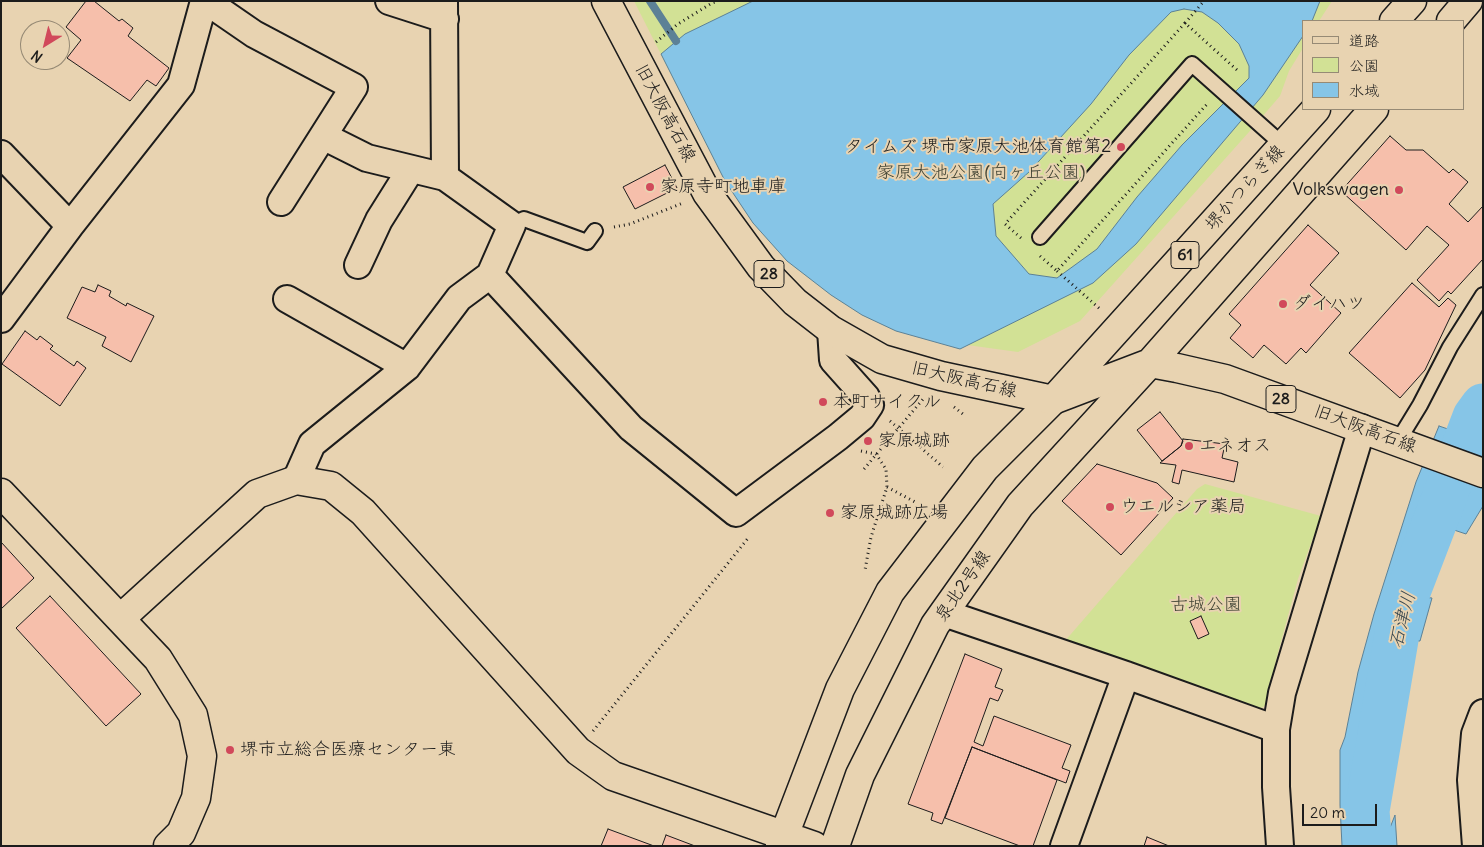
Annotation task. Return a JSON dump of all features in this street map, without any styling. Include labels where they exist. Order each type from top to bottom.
[{"type":"street","points":[[1,319],[70,226],[181,85],[205,1],[254,34],[354,87],[281,202]]},
{"type":"street","points":[[389,1],[445,10],[445,177]]},
{"type":"street","name":"旧大阪高石線","points":[[606,1],[707,193],[761,267],[795,302],[831,330],[882,359],[940,376],[1053,400]]},
{"type":"street","points":[[1395,20],[1412,1]]},
{"type":"street","points":[[1452,20],[1468,1]]},
{"type":"street","name":"堺かつらぎ線","points":[[1053,400],[1315,110]]},
{"type":"street","name":"61","points":[[1150,363],[1373,110]]},
{"type":"street","points":[[296,480],[312,444],[407,367],[460,298],[490,275],[512,225],[445,177],[367,158],[323,136]]},
{"type":"street","points":[[1,154],[70,226]]},
{"type":"street","points":[[358,265],[379,220],[411,169]]},
{"type":"street","points":[[490,275],[631,428],[736,513],[838,437],[862,417],[870,405],[866,397],[833,360],[831,330]]},
{"type":"street","points":[[287,299],[407,367]]},
{"type":"street","points":[[782,840],[840,689],[890,592],[985,468],[1053,400],[1150,363]]},
{"type":"street","name":"旧大阪高石線","points":[[1150,363],[1226,379],[1483,473]]},
{"type":"street","name":"泉北2号線","points":[[835,846],[860,775],[935,625],[1020,505],[1150,363]]},
{"type":"street","points":[[1280,846],[1276,787],[1276,729],[1282,693],[1362,428]]},
{"type":"street","points":[[121,618],[257,494],[296,480],[331,486],[363,512],[578,751],[613,776],[782,840],[814,846]]},
{"type":"street","points":[[1,493],[158,658],[193,715],[202,756],[196,798],[181,833],[168,846]]},
{"type":"street","points":[[944,613],[1126,675],[1276,729]]},
{"type":"street","points":[[1064,846],[1126,675]]},
{"type":"street","points":[[1476,846],[1477,783],[1475,734],[1483,713]]},
{"type":"lane","points":[[1040,236],[1192,64],[1284,145]]},
{"type":"lane","points":[[512,225],[524,218],[587,242],[595,231]]},
{"type":"lane","points":[[1404,444],[1420,405],[1450,347],[1483,295]]},
{"type":"path","points":[[657,42],[678,24],[711,2],[718,1]]},
{"type":"path","points":[[1185,23],[1204,1]]},
{"type":"path","points":[[595,231],[630,224],[707,193]]},
{"type":"path","points":[[1058,271],[1101,309]]},
{"type":"path","points":[[864,469],[923,398],[932,400]]},
{"type":"path","points":[[950,404],[963,414]]},
{"type":"path","points":[[870,405],[942,466]]},
{"type":"path","points":[[854,449],[876,454],[886,469],[887,487],[871,537],[865,570]]},
{"type":"path","points":[[887,487],[915,502]]},
{"type":"path","points":[[578,751],[746,539],[754,532]]},
{"type":"green space","name":"家原大池公園(向ヶ丘公園)","points":[[634,1],[1332,1],[1320,20],[1302,20],[1302,50],[1289,71],[1280,96],[1080,321],[1018,352],[960,344],[896,331],[862,315],[831,295],[787,261],[753,223],[725,181]]},
{"type":"green space","name":"古城公園","points":[[1205,484],[1321,516],[1298,579],[1266,705],[1257,711],[1064,642],[1197,489]]},
{"type":"water","name":"家原大池公園(向ヶ丘公園)","points":[[753,1],[1320,1],[1312,20],[1302,20],[1302,37],[1263,95],[1136,244],[1093,283],[960,349],[896,331],[862,315],[831,295],[787,261],[753,223],[725,181],[661,54],[685,34]],"holes":[[[1184,9],[1202,12],[1218,23],[1239,44],[1249,66],[1249,78],[1182,145],[1137,197],[1097,249],[1057,278],[1029,274],[996,236],[993,204],[1029,172],[1091,104],[1129,55],[1171,12]]]},
{"type":"water","points":[[1439,426],[1483,441],[1483,506],[1466,534],[1433,523],[1424,527],[1426,534],[1406,584],[1410,596],[1432,598],[1420,641],[1395,640],[1392,660],[1411,676],[1395,752],[1394,772],[1378,783],[1371,805],[1379,826],[1388,833],[1395,815],[1397,846],[1342,846],[1340,750],[1345,737],[1358,672],[1374,614],[1416,482]]},
{"type":"building","points":[[86,1],[94,1],[119,21],[122,19],[133,28],[128,36],[169,68],[156,86],[147,80],[130,101],[70,60],[70,54],[81,40],[70,30],[70,22]]},
{"type":"building","points":[[1390,136],[1406,150],[1423,150],[1449,173],[1453,169],[1468,182],[1449,204],[1468,222],[1483,206],[1483,259],[1451,294],[1448,291],[1439,301],[1417,280],[1449,245],[1427,226],[1406,250],[1341,191]]},
{"type":"building","name":"家原寺町地車庫","points":[[665,165],[677,188],[635,209],[623,187]]},
{"type":"building","points":[[1308,225],[1339,253],[1310,285],[1341,313],[1306,353],[1301,348],[1286,364],[1264,345],[1253,358],[1230,338],[1241,325],[1229,314]]},
{"type":"building","points":[[1412,283],[1439,307],[1448,298],[1456,305],[1425,370],[1400,398],[1349,353]]},
{"type":"building","points":[[98,285],[111,291],[109,296],[126,306],[127,303],[154,316],[131,362],[102,346],[106,337],[67,318],[82,287],[95,292]]},
{"type":"building","points":[[25,331],[37,340],[40,336],[53,346],[50,349],[74,366],[77,361],[86,368],[60,406],[2,364]]},
{"type":"building","points":[[1160,412],[1183,441],[1181,446],[1162,461],[1137,430]]},
{"type":"building","points":[[1183,439],[1225,444],[1222,458],[1238,462],[1234,482],[1182,470],[1179,484],[1172,482],[1176,465],[1160,463],[1181,446]]},
{"type":"building","points":[[1097,464],[1157,483],[1173,498],[1121,555],[1062,501]]},
{"type":"building","points":[[1,542],[34,578],[1,609]]},
{"type":"building","points":[[50,596],[141,694],[106,726],[16,628]]},
{"type":"building","points":[[1201,616],[1209,634],[1198,639],[1190,621]]},
{"type":"building","points":[[965,654],[1002,669],[995,687],[1003,690],[998,701],[990,698],[974,742],[983,746],[994,716],[1071,745],[1062,768],[1070,771],[1066,783],[972,747],[942,824],[931,820],[933,813],[908,804]]},
{"type":"building","points":[[972,747],[1057,780],[1033,846],[1020,846],[945,818]]},
{"type":"building","points":[[608,829],[654,846],[601,846]]},
{"type":"building","points":[[666,835],[695,846],[662,846]]},
{"type":"building","points":[[1147,837],[1169,846],[1144,846]]},
{"type":"waterway","points":[[650,1],[676,41]]},
{"type":"waterway","name":"石津川","points":[[1370,846],[1367,811],[1401,610],[1475,417],[1483,406]]},
{"type":"place","name":"タイムズ 堺市家原大池体育館第2","points":[[1121,147]]},
{"type":"place","name":"家原寺町地車庫","points":[[650,187]]},
{"type":"place","name":"Volkswagen","points":[[1399,190]]},
{"type":"place","name":"ダイハツ","points":[[1283,304]]},
{"type":"place","name":"本町サイクル","points":[[823,402]]},
{"type":"place","name":"家原城跡","points":[[868,441]]},
{"type":"place","name":"エネオス","points":[[1189,446]]},
{"type":"place","name":"ウエルシア薬局","points":[[1110,507]]},
{"type":"place","name":"家原城跡広場","points":[[830,513]]},
{"type":"place","name":"堺市立総合医療センター東","points":[[230,750]]}]
